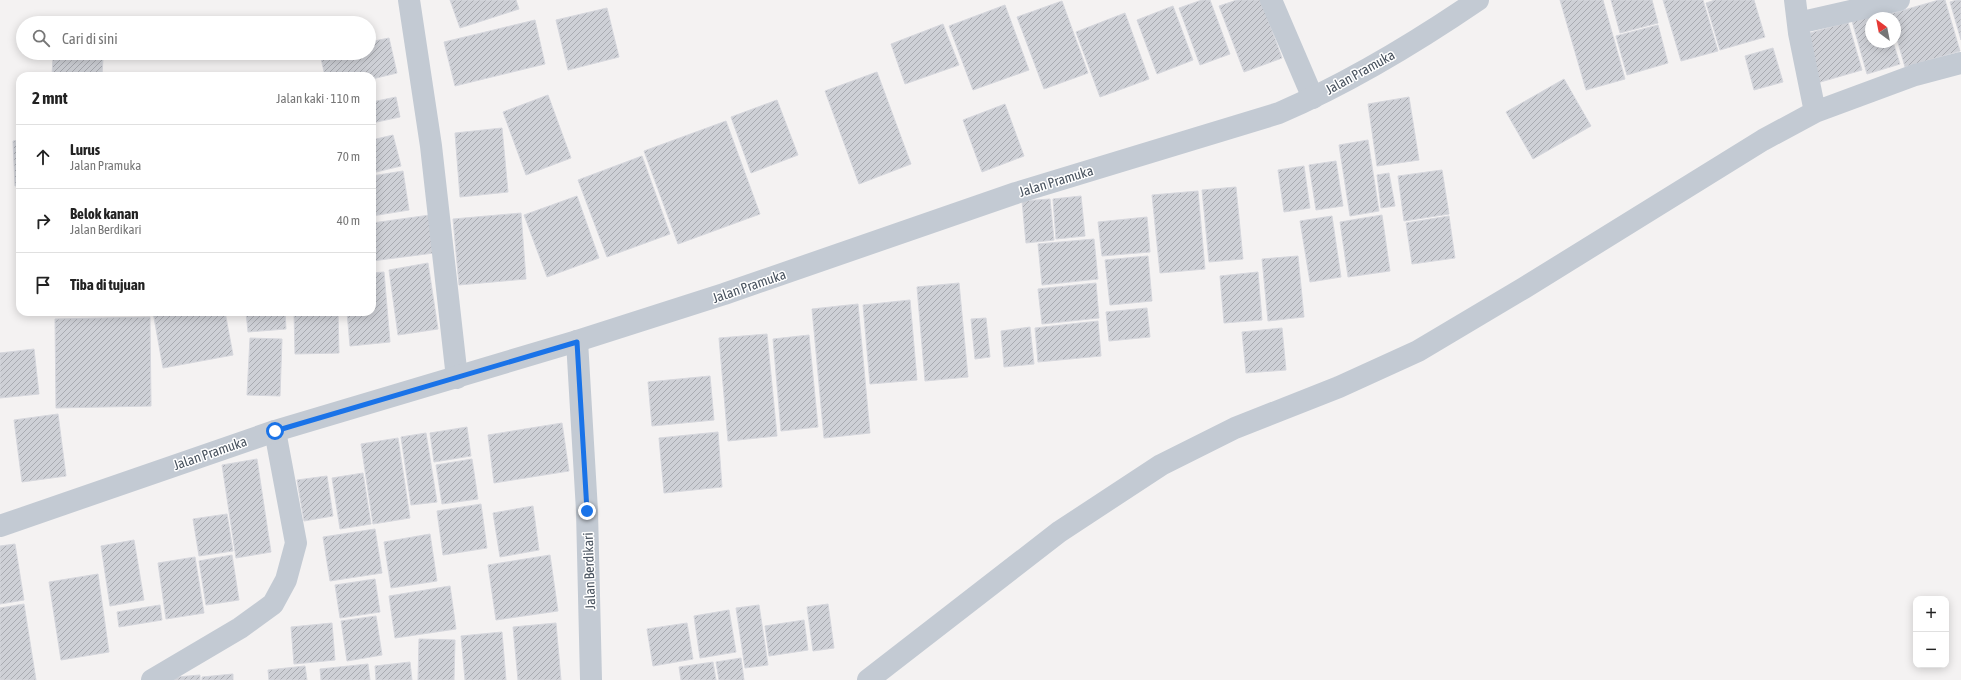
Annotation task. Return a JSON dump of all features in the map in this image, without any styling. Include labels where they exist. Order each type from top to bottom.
[{"type":"street","points":[[409,0],[431,146],[457,378]]},
{"type":"street","points":[[1271,0],[1313,98]]},
{"type":"street","name":"Jalan Pramuka","points":[[0,526],[275,431],[577,342],[724,294],[1016,193],[1279,114],[1313,98],[1423,37],[1478,0]]},
{"type":"street","points":[[1795,0],[1815,112]]},
{"type":"street","points":[[1798,23],[1899,0]]},
{"type":"street","points":[[868,680],[1059,532],[1161,465],[1235,428],[1339,387],[1418,351],[1531,284],[1763,140],[1815,112],[1915,75],[1961,63]]},
{"type":"street","name":"Jalan Berdikari","points":[[577,342],[587,511],[591,680]]},
{"type":"street","points":[[152,680],[240,628],[273,604],[286,580],[296,543],[275,431]]},
{"type":"building","points":[[450,0],[516,0],[519,9],[460,28]]},
{"type":"building","points":[[1202,0],[1210,0],[1230,54],[1200,65],[1179,8]]},
{"type":"building","points":[[1237,0],[1261,0],[1282,58],[1244,72],[1219,6]]},
{"type":"building","points":[[1560,0],[1603,0],[1625,79],[1586,90]]},
{"type":"building","points":[[1611,0],[1652,0],[1658,23],[1620,33]]},
{"type":"building","points":[[1663,0],[1703,0],[1718,51],[1681,61]]},
{"type":"building","points":[[1715,0],[1754,0],[1765,37],[1720,50],[1706,3]]},
{"type":"building","points":[[1939,0],[1945,0],[1960,51],[1905,67],[1900,48],[1901,48],[1901,12],[1897,12]]},
{"type":"building","points":[[1961,0],[1961,40],[1950,2]]},
{"type":"building","points":[[1062,1],[1088,73],[1044,89],[1017,17]]},
{"type":"building","points":[[1005,5],[1029,70],[973,90],[949,26]]},
{"type":"building","points":[[1173,6],[1193,60],[1157,74],[1137,20]]},
{"type":"building","points":[[607,8],[619,57],[568,70],[556,20]]},
{"type":"building","points":[[1125,13],[1149,79],[1100,97],[1076,32]]},
{"type":"building","points":[[1865,17],[1865,48],[1895,48],[1900,64],[1867,74],[1852,21]]},
{"type":"building","points":[[535,20],[545,64],[455,86],[444,42]]},
{"type":"building","points":[[1848,22],[1862,70],[1817,83],[1803,35]]},
{"type":"building","points":[[943,24],[959,65],[905,84],[891,44]]},
{"type":"building","points":[[1658,25],[1668,63],[1627,75],[1616,36]]},
{"type":"building","points":[[389,38],[397,73],[376,78],[376,72],[324,72],[321,60],[376,60],[376,41]]},
{"type":"building","points":[[1773,48],[1783,82],[1754,90],[1745,56]]},
{"type":"building","points":[[53,60],[103,60],[102,72],[52,72]]},
{"type":"building","points":[[877,72],[911,164],[859,184],[825,91]]},
{"type":"building","points":[[1564,79],[1591,126],[1533,159],[1506,112]]},
{"type":"building","points":[[548,95],[571,158],[526,175],[503,112]]},
{"type":"building","points":[[396,97],[400,117],[376,122],[376,101]]},
{"type":"building","points":[[1409,97],[1419,160],[1377,166],[1368,104]]},
{"type":"building","points":[[777,100],[798,155],[751,173],[731,117]]},
{"type":"building","points":[[1005,104],[1024,156],[982,172],[963,120]]},
{"type":"building","points":[[726,121],[760,214],[678,244],[644,151]]},
{"type":"building","points":[[502,128],[508,192],[460,197],[455,133]]},
{"type":"building","points":[[393,135],[401,166],[376,172],[376,139]]},
{"type":"building","points":[[1368,140],[1379,211],[1350,216],[1339,145]]},
{"type":"building","points":[[13,141],[16,141],[15,186]]},
{"type":"building","points":[[642,156],[670,234],[607,257],[578,180]]},
{"type":"building","points":[[1336,161],[1343,206],[1316,210],[1309,165]]},
{"type":"building","points":[[1304,166],[1310,208],[1284,212],[1278,170]]},
{"type":"building","points":[[1442,170],[1449,214],[1404,221],[1398,176]]},
{"type":"building","points":[[403,171],[409,210],[376,215],[376,175]]},
{"type":"building","points":[[1389,173],[1395,206],[1381,208],[1377,175]]},
{"type":"building","points":[[1236,187],[1243,259],[1209,262],[1202,190]]},
{"type":"building","points":[[1198,191],[1205,269],[1160,273],[1152,195]]},
{"type":"building","points":[[577,196],[599,258],[547,277],[524,215]]},
{"type":"building","points":[[1081,196],[1085,236],[1056,239],[1053,199]]},
{"type":"building","points":[[1050,199],[1054,240],[1026,243],[1022,201]]},
{"type":"building","points":[[521,213],[526,279],[459,285],[453,219]]},
{"type":"building","points":[[430,215],[434,253],[376,260],[376,222]]},
{"type":"building","points":[[1382,215],[1390,271],[1348,277],[1340,222]]},
{"type":"building","points":[[1332,216],[1341,277],[1310,282],[1300,221]]},
{"type":"building","points":[[1449,216],[1455,258],[1412,264],[1406,223]]},
{"type":"building","points":[[1147,217],[1150,252],[1102,256],[1098,222]]},
{"type":"building","points":[[1094,239],[1098,279],[1042,285],[1038,244]]},
{"type":"building","points":[[1148,256],[1152,301],[1110,305],[1105,260]]},
{"type":"building","points":[[1298,256],[1304,317],[1268,321],[1262,259]]},
{"type":"building","points":[[428,263],[438,329],[398,335],[389,270]]},
{"type":"building","points":[[384,272],[390,342],[350,346],[347,316],[376,316],[376,273]]},
{"type":"building","points":[[1258,272],[1262,320],[1224,323],[1220,276]]},
{"type":"building","points":[[959,283],[968,377],[925,381],[917,287]]},
{"type":"building","points":[[1096,283],[1099,318],[1042,324],[1038,289]]},
{"type":"building","points":[[910,300],[917,380],[870,384],[863,305]]},
{"type":"building","points":[[858,304],[870,433],[824,438],[812,309]]},
{"type":"building","points":[[1147,308],[1150,337],[1109,341],[1106,312]]},
{"type":"building","points":[[154,316],[226,316],[233,355],[163,368]]},
{"type":"building","points":[[246,316],[285,316],[286,329],[248,332]]},
{"type":"building","points":[[294,316],[338,316],[339,353],[295,354]]},
{"type":"building","points":[[150,317],[151,406],[56,408],[55,319]]},
{"type":"building","points":[[986,318],[990,357],[975,359],[971,319]]},
{"type":"building","points":[[1098,321],[1101,356],[1038,362],[1035,328]]},
{"type":"building","points":[[1030,327],[1034,364],[1004,367],[1001,331]]},
{"type":"building","points":[[1282,328],[1286,370],[1246,373],[1242,332]]},
{"type":"building","points":[[767,334],[777,436],[728,441],[719,338]]},
{"type":"building","points":[[809,335],[818,427],[781,431],[773,339]]},
{"type":"building","points":[[250,338],[282,339],[280,396],[247,395]]},
{"type":"building","points":[[34,349],[39,394],[0,398],[0,353]]},
{"type":"building","points":[[710,376],[714,420],[652,426],[648,382]]},
{"type":"building","points":[[58,414],[66,476],[22,482],[14,420]]},
{"type":"building","points":[[562,423],[569,471],[494,483],[488,435]]},
{"type":"building","points":[[467,427],[471,456],[434,462],[430,433]]},
{"type":"building","points":[[718,432],[722,487],[664,493],[659,438]]},
{"type":"building","points":[[426,433],[437,502],[411,505],[401,437]]},
{"type":"building","points":[[398,438],[410,518],[373,524],[361,444]]},
{"type":"building","points":[[257,459],[271,552],[236,558],[222,465]]},
{"type":"building","points":[[472,459],[478,499],[442,504],[436,465]]},
{"type":"building","points":[[363,473],[371,524],[340,529],[332,478]]},
{"type":"building","points":[[327,476],[333,516],[304,521],[297,480]]},
{"type":"building","points":[[481,504],[487,548],[443,555],[437,511]]},
{"type":"building","points":[[533,506],[539,550],[500,557],[493,513]]},
{"type":"building","points":[[227,514],[233,551],[199,556],[193,519]]},
{"type":"building","points":[[375,529],[382,573],[330,581],[323,537]]},
{"type":"building","points":[[430,534],[437,581],[391,588],[384,542]]},
{"type":"building","points":[[134,540],[144,600],[110,606],[101,546]]},
{"type":"building","points":[[15,544],[24,600],[0,604],[0,546]]},
{"type":"building","points":[[232,555],[239,600],[206,605],[199,561]]},
{"type":"building","points":[[550,555],[558,611],[496,620],[488,565]]},
{"type":"building","points":[[195,557],[204,613],[166,619],[158,563]]},
{"type":"building","points":[[98,574],[109,652],[61,660],[49,582]]},
{"type":"building","points":[[375,579],[380,612],[340,618],[335,585]]},
{"type":"building","points":[[450,586],[456,629],[395,638],[389,596]]},
{"type":"building","points":[[24,604],[36,680],[0,680],[0,608]]},
{"type":"building","points":[[828,604],[834,648],[813,651],[807,607]]},
{"type":"building","points":[[160,605],[162,620],[119,627],[117,612]]},
{"type":"building","points":[[759,605],[768,665],[745,668],[736,608]]},
{"type":"building","points":[[729,610],[736,652],[700,658],[694,616]]},
{"type":"building","points":[[376,616],[382,655],[347,661],[341,621]]},
{"type":"building","points":[[804,620],[808,650],[769,656],[765,626]]},
{"type":"building","points":[[332,623],[335,660],[294,664],[291,627]]},
{"type":"building","points":[[556,623],[561,680],[518,680],[513,627]]},
{"type":"building","points":[[687,623],[693,659],[653,666],[647,629]]},
{"type":"building","points":[[502,632],[506,680],[465,680],[461,636]]},
{"type":"building","points":[[419,639],[455,640],[454,680],[418,680]]},
{"type":"building","points":[[741,658],[744,680],[719,680],[716,662]]},
{"type":"building","points":[[410,662],[412,680],[376,680],[375,666]]},
{"type":"building","points":[[713,662],[716,680],[681,680],[679,667]]},
{"type":"building","points":[[368,664],[370,680],[321,680],[320,669]]},
{"type":"building","points":[[305,666],[307,680],[269,680],[268,670]]},
{"type":"building","points":[[233,674],[233,680],[202,680],[202,677]]},
{"type":"building","points":[[200,675],[200,680],[167,680],[166,678]]},
{"type":"route","points":[[275,431],[577,342],[587,511]]}]
